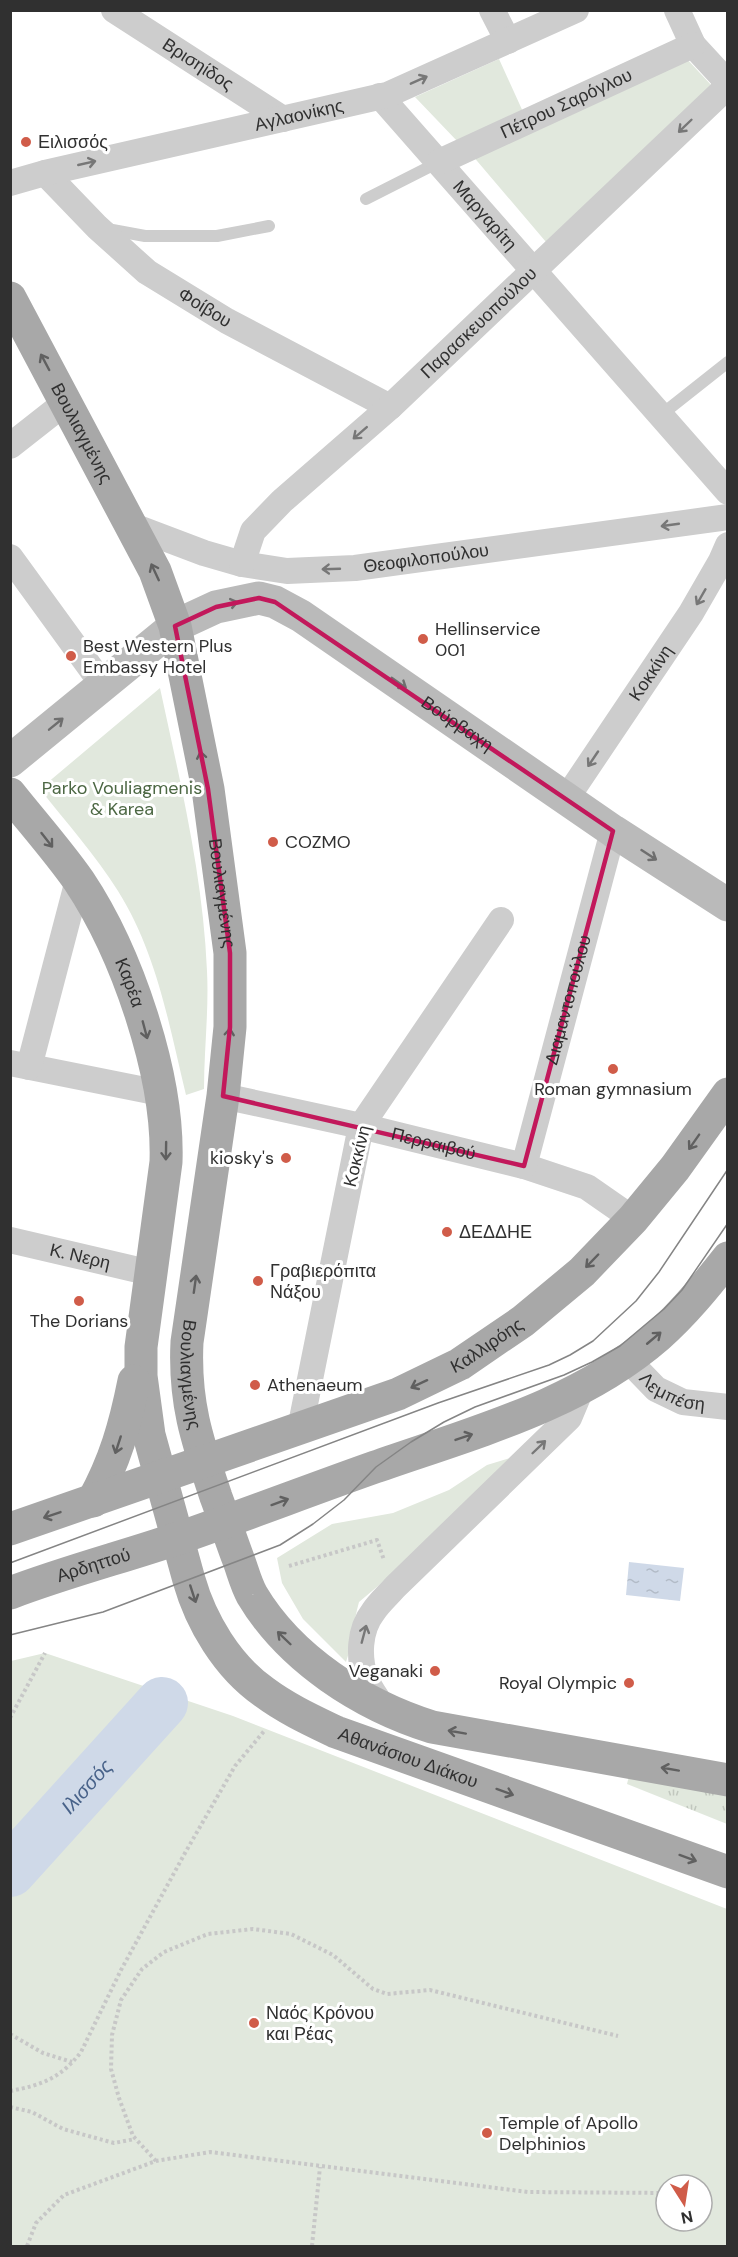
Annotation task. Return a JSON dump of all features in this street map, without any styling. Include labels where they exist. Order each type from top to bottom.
[{"type":"main road","name":"Βουλιαγμένης","points":[[10,298],[155,571],[175,626],[208,789],[230,953],[230,1026],[223,1095],[187,1342],[186,1372],[188,1401],[204,1462],[225,1522]]},
{"type":"main road","name":"Καρέα","points":[[10,794],[78,880],[101,919],[125,968],[145,1029],[160,1093]]},
{"type":"main road","points":[[93,1501],[110,1469],[126,1420],[141,1347],[166,1162],[160,1093]]},
{"type":"main road","name":"Καλλιρόης","points":[[161,1478],[398,1394],[460,1364],[523,1321],[582,1272],[633,1219],[675,1168],[728,1094]]},
{"type":"main road","points":[[141,1347],[143,1397],[150,1435],[177,1538],[492,1427],[582,1387],[657,1337],[684,1311],[728,1258]]},
{"type":"main road","points":[[10,1529],[161,1478]]},
{"type":"main road","name":"Αθανάσιου Διάκου","points":[[225,1522],[251,1593],[273,1627],[321,1669],[351,1690],[383,1708],[405,1719],[432,1727],[728,1780]]},
{"type":"main road","name":"Αθανάσιου Διάκου","points":[[177,1538],[195,1601],[209,1630],[236,1666],[262,1691],[293,1711],[336,1732],[728,1872]]},
{"type":"main road","name":"Αρδηττού","points":[[10,1593],[177,1538]]},
{"type":"street","name":"Βρισηίδος","points":[[114,10],[283,119]]},
{"type":"street","points":[[492,10],[508,41]]},
{"type":"street","name":"Αγλαονίκης","points":[[10,183],[380,96],[576,10]]},
{"type":"street","points":[[677,10],[693,45],[728,85]]},
{"type":"street","name":"Πέτρου Σαρόγλου","points":[[439,162],[693,45]]},
{"type":"street","name":"Παρασκευοπούλου","points":[[243,564],[253,531],[282,501],[390,407],[728,85]]},
{"type":"street","name":"Μαργαρίτη","points":[[380,96],[728,492]]},
{"type":"street","name":"Φοίβου","points":[[45,173],[97,227],[147,273],[226,321],[390,407]]},
{"type":"street","points":[[10,446],[66,402]]},
{"type":"street","name":"Θεοφιλοπούλου","points":[[130,525],[204,553],[243,564],[287,571],[355,568],[728,517]]},
{"type":"street","name":"Κοκκίνη","points":[[566,799],[691,613],[728,545]]},
{"type":"street","points":[[10,556],[103,685]]},
{"type":"street","name":"Βούρβαχη","points":[[10,761],[175,626],[216,607],[259,598],[275,602],[301,616],[613,831],[728,905]]},
{"type":"street","name":"Διαμαντοπούλου","points":[[524,1166],[613,831]]},
{"type":"street","points":[[78,880],[64,935],[20,1065],[160,1093]]},
{"type":"street","name":"Κοκκίνη","points":[[300,1429],[361,1126],[501,920]]},
{"type":"street","name":"Περραιβού","points":[[223,1095],[524,1166],[586,1187],[633,1219]]},
{"type":"street","name":"Κ. Νερη","points":[[10,1240],[151,1274]]},
{"type":"street","name":"Λεμπέση","points":[[627,1359],[656,1389],[683,1402],[728,1407]]},
{"type":"street","points":[[383,1708],[366,1680],[362,1664],[361,1644],[372,1612],[569,1418],[582,1387]]},
{"type":"lane","points":[[366,200],[439,162]]},
{"type":"lane","points":[[97,227],[146,236],[217,236],[269,226]]},
{"type":"lane","points":[[661,415],[728,362]]},
{"type":"path","points":[[289,1566],[377,1540],[387,1566]]},
{"type":"path","points":[[10,1718],[45,1653]]},
{"type":"path","points":[[10,2091],[54,2078],[81,2052],[121,1970],[185,1853],[235,1766],[265,1730]]},
{"type":"path","points":[[156,2161],[135,2139],[119,2098],[111,2069],[112,2035],[121,2000],[142,1969],[164,1952],[208,1935],[253,1929],[291,1934],[333,1955],[373,1989],[387,1994],[430,1990],[618,2036]]},
{"type":"path","points":[[10,2034],[43,2053],[73,2062]]},
{"type":"path","points":[[10,2107],[32,2112],[63,2129],[114,2143],[135,2139]]},
{"type":"path","points":[[27,2247],[36,2223],[64,2196],[156,2161],[210,2152],[528,2193],[654,2193]]},
{"type":"path","points":[[312,2247],[320,2167]]},
{"type":"highlighted area","points":[[259,598],[275,602],[613,831],[524,1166],[223,1096],[230,1027],[230,953],[208,789],[175,626],[216,607]]},
{"type":"green space","points":[[685,57],[713,87],[546,242],[472,155]]},
{"type":"green space","points":[[499,59],[524,114],[458,142],[415,97]]},
{"type":"green space","name":"Parko Vouliagmenis & Karea","points":[[160,688],[196,864],[205,935],[207,1000],[204,1089],[186,1095],[160,990],[143,939],[118,891],[40,789]]},
{"type":"green space","points":[[523,1454],[525,1462],[359,1602],[346,1662],[303,1619],[282,1583],[277,1558],[332,1524],[393,1513],[449,1490],[487,1465]]},
{"type":"green space","points":[[45,1653],[233,1716],[727,1909],[727,2246],[11,2246],[11,1661]]},
{"type":"green space","points":[[629,1776],[727,1793],[727,1824],[627,1784]]},
{"type":"water","points":[[629,1562],[684,1568],[680,1601],[626,1595]]},
{"type":"waterway","name":"Ιλισσός","points":[[10,1871],[162,1703]]},
{"type":"tram line","points":[[10,1563],[438,1403],[549,1365],[570,1355],[593,1341],[636,1301],[659,1272],[728,1169]]},
{"type":"tram line","points":[[10,1635],[103,1612],[280,1545],[313,1524],[344,1500],[376,1467],[444,1422],[475,1407],[564,1375],[620,1346],[664,1309],[682,1290],[728,1223]]},
{"type":"place","name":"Ειλισσός","points":[[26,142]]},
{"type":"place","name":"Hellinservice 001","points":[[423,639]]},
{"type":"place","name":"Best Western Plus Embassy Hotel","points":[[71,656]]},
{"type":"place","name":"COZMO","points":[[273,842]]},
{"type":"place","name":"Roman gymnasium","points":[[613,1069]]},
{"type":"place","name":"kiosky's","points":[[286,1158]]},
{"type":"place","name":"ΔΕΔΔΗΕ","points":[[447,1232]]},
{"type":"place","name":"Γραβιερόπιτα Νάξου","points":[[258,1281]]},
{"type":"place","name":"The Dorians","points":[[79,1301]]},
{"type":"place","name":"Athenaeum","points":[[255,1385]]},
{"type":"place","name":"Veganaki","points":[[435,1671]]},
{"type":"place","name":"Royal Olympic","points":[[629,1683]]},
{"type":"place","name":"Ναός Κρόνου και Ρέας","points":[[254,2023]]},
{"type":"place","name":"Temple of Apollo Delphinios","points":[[487,2133]]}]
